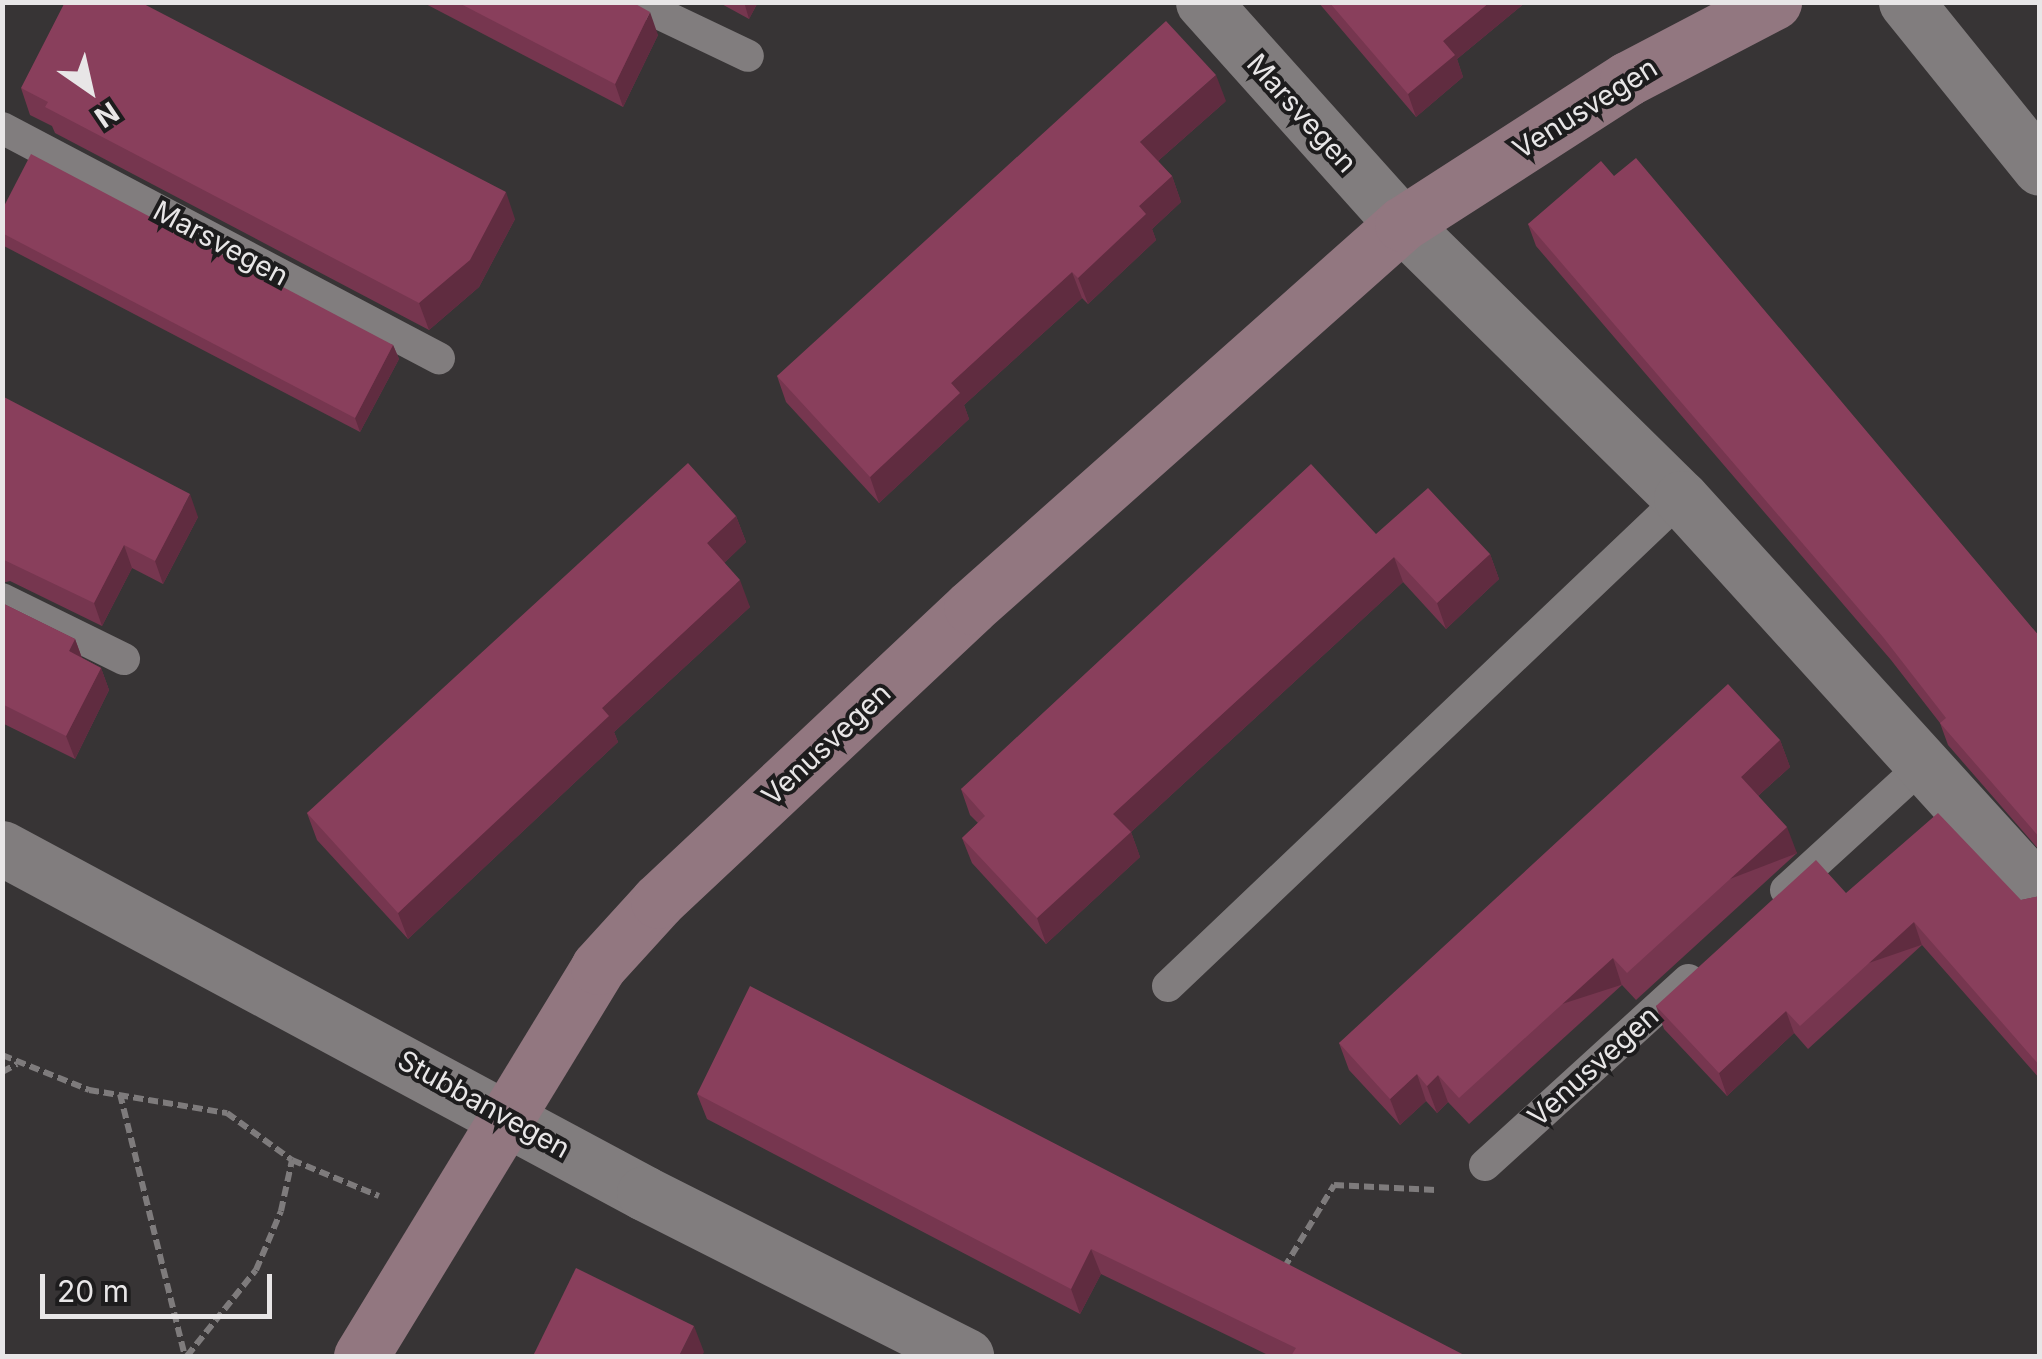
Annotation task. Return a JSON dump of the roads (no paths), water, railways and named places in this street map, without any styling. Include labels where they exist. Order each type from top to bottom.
[{"type":"street","name":"Marsvegen","points":[[1202,2],[1402,224]]},
{"type":"street","name":"Venusvegen","points":[[361,1356],[598,967],[658,901],[986,594],[1402,224],[1627,79],[1774,2]]},
{"type":"street","points":[[1906,2],[2040,168]]},
{"type":"street","points":[[1402,224],[1681,498],[2040,893]]},
{"type":"street","name":"Stubbanvegen","points":[[2,848],[506,1114],[644,1193],[966,1356]]},
{"type":"lane","points":[[635,2],[748,56]]},
{"type":"lane","name":"Marsvegen","points":[[2,128],[438,358]]},
{"type":"lane","points":[[1168,986],[1681,498]]},
{"type":"lane","points":[[2,599],[124,659]]},
{"type":"lane","points":[[1764,910],[1923,764]]},
{"type":"lane","name":"Venusvegen","points":[[1484,1164],[1706,964]]}]
